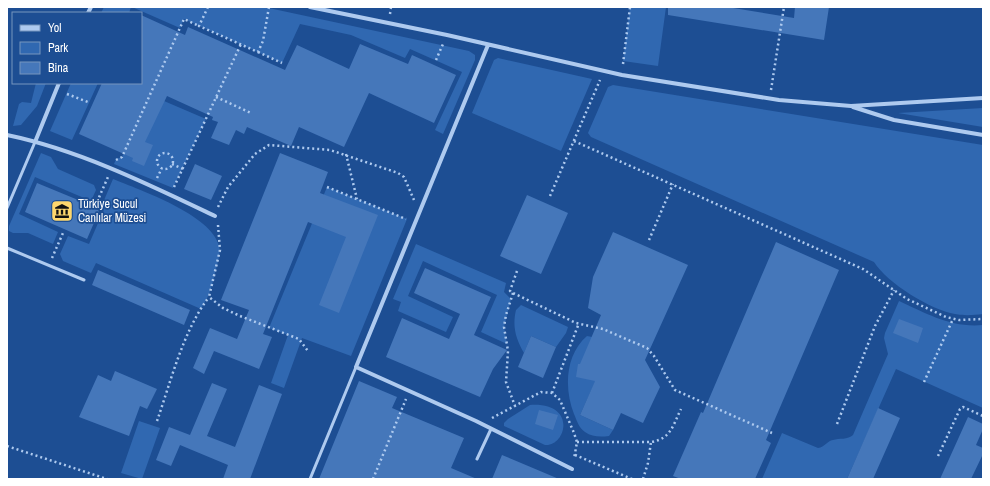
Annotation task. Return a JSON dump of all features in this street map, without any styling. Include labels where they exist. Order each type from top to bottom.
[{"type":"street","points":[[310,7],[447,35],[622,75],[770,99],[813,104],[851,106],[983,98]]},
{"type":"street","points":[[488,45],[356,368],[482,424],[572,469]]},
{"type":"street","points":[[35,142],[59,84]]},
{"type":"street","points":[[851,106],[894,120],[983,135]]},
{"type":"street","points":[[7,135],[55,147],[170,195],[215,216]]},
{"type":"lane","points":[[7,208],[35,142]]},
{"type":"lane","points":[[7,248],[84,280]]},
{"type":"lane","points":[[310,479],[356,368]]},
{"type":"lane","points":[[477,460],[491,429]]},
{"type":"path","points":[[199,26],[208,7]]},
{"type":"path","points":[[258,52],[263,41],[269,7]]},
{"type":"path","points":[[622,75],[630,7]]},
{"type":"path","points":[[770,99],[784,7]]},
{"type":"path","points":[[97,202],[116,159],[122,157],[184,19],[282,63]]},
{"type":"path","points":[[436,60],[447,35]]},
{"type":"path","points":[[170,195],[241,44]]},
{"type":"path","points":[[550,196],[604,71]]},
{"type":"path","points":[[67,94],[88,102]]},
{"type":"path","points":[[216,97],[251,112]]},
{"type":"path","points":[[574,141],[864,268],[907,299],[952,319],[966,321],[983,319]]},
{"type":"path","points":[[157,421],[189,332],[209,297],[220,250],[220,234],[215,216],[228,187],[255,154],[264,147],[274,144],[330,150],[346,154],[402,175],[406,181],[419,213]]},
{"type":"path","points":[[163,153],[169,154],[172,157],[172,164],[167,168],[162,168],[158,164],[158,159],[163,153]]},
{"type":"path","points":[[346,154],[357,200]]},
{"type":"path","points":[[172,164],[183,169]]},
{"type":"path","points":[[649,240],[673,184]]},
{"type":"path","points":[[326,187],[415,222]]},
{"type":"path","points":[[48,265],[63,233]]},
{"type":"path","points":[[518,271],[510,288],[513,294],[579,323],[603,329],[647,348],[654,356],[675,390],[772,433]]},
{"type":"path","points":[[838,424],[875,326],[894,290]]},
{"type":"path","points":[[513,294],[506,315],[504,327],[508,351],[506,382],[515,406]]},
{"type":"path","points":[[209,297],[223,308],[240,316],[299,339],[308,351]]},
{"type":"path","points":[[924,382],[952,319]]},
{"type":"path","points":[[552,393],[579,323]]},
{"type":"path","points":[[373,479],[410,392]]},
{"type":"path","points":[[482,424],[541,392],[552,393],[560,400],[577,442],[572,469]]},
{"type":"path","points":[[938,456],[960,409],[963,407],[983,416]]},
{"type":"path","points":[[577,442],[651,442],[662,440],[667,436],[682,409]]},
{"type":"path","points":[[643,479],[648,463],[651,442]]},
{"type":"path","points":[[7,446],[107,479]]},
{"type":"path","points":[[575,455],[632,479]]},
{"type":"green space","points":[[104,7],[131,7],[129,12],[102,12]]},
{"type":"green space","points":[[132,7],[264,7],[469,51],[475,55],[475,60],[443,134],[435,130],[462,72],[410,49],[405,58],[351,35],[300,24],[282,63],[184,19],[180,28]]},
{"type":"green space","points":[[630,7],[666,7],[658,66],[623,61]]},
{"type":"green space","points":[[498,58],[592,79],[561,151],[472,113],[494,60]]},
{"type":"green space","points":[[36,84],[46,84],[37,106],[21,125],[13,126],[19,104],[22,102],[31,103]]},
{"type":"green space","points":[[71,84],[98,84],[72,140],[50,131]]},
{"type":"green space","points":[[613,85],[983,145],[983,314],[959,315],[934,307],[899,287],[880,270],[874,262],[591,137],[588,133],[608,87]]},
{"type":"green space","points":[[150,95],[206,119],[173,188],[114,164],[116,159],[122,157]]},
{"type":"green space","points":[[983,108],[983,127],[898,113]]},
{"type":"green space","points":[[41,153],[51,157],[58,169],[94,185],[96,190],[91,201],[35,177],[19,214],[58,232],[53,244],[28,233],[13,233],[9,231],[9,226]]},
{"type":"green space","points":[[113,179],[174,205],[190,214],[214,235],[219,246],[219,256],[210,292],[201,309],[96,263],[91,273],[63,261],[60,254],[68,236],[89,244],[105,207],[102,205]]},
{"type":"green space","points":[[327,187],[407,219],[351,356],[302,338],[284,388],[271,383],[288,335],[269,328]]},
{"type":"green space","points":[[416,244],[506,283],[504,292],[511,299],[504,327],[507,344],[481,332],[497,295],[423,261],[408,296],[453,317],[446,332],[398,311],[401,302],[393,299]]},
{"type":"green space","points":[[899,301],[950,322],[983,325],[983,408],[896,369],[847,479],[762,479],[782,433],[818,448],[835,439],[849,438],[853,435],[888,354],[884,338],[885,333]]},
{"type":"green space","points":[[521,305],[568,327],[566,333],[556,347],[531,336],[524,353],[517,338],[514,322],[516,310]]},
{"type":"green space","points":[[587,336],[592,337],[604,362],[580,415],[613,430],[609,436],[593,436],[583,430],[577,422],[571,404],[568,373],[574,353]]},
{"type":"green space","points":[[530,405],[545,406],[556,410],[561,417],[563,425],[562,432],[558,439],[552,444],[545,445],[504,426],[504,423],[508,419]]},
{"type":"green space","points":[[139,421],[160,428],[142,479],[121,473]]},
{"type":"building","points":[[668,7],[727,7],[794,18],[795,7],[829,7],[824,40],[668,15]]},
{"type":"building","points":[[142,15],[185,35],[188,27],[285,70],[297,45],[349,69],[360,44],[408,64],[412,55],[456,75],[434,123],[369,93],[344,147],[299,127],[291,146],[247,127],[244,134],[236,130],[229,145],[211,138],[218,122],[212,120],[213,117],[167,96],[145,142],[153,145],[144,166],[132,161],[133,158],[79,134],[102,84],[142,84]]},
{"type":"building","points":[[280,153],[328,172],[320,193],[378,215],[339,313],[319,305],[346,237],[308,222],[263,334],[272,337],[259,369],[214,351],[204,374],[193,368],[210,328],[237,339],[249,310],[221,300]]},
{"type":"building","points":[[195,164],[222,176],[211,200],[184,189]]},
{"type":"building","name":"Türkiye Sucul Canlılar Müzesi","points":[[37,183],[100,209],[87,239],[25,212]]},
{"type":"building","points":[[527,195],[568,213],[541,274],[500,256]]},
{"type":"building","points":[[613,232],[688,265],[645,360],[660,387],[643,423],[621,413],[613,430],[580,415],[595,381],[576,377],[578,364],[580,364],[601,315],[588,308],[593,277]]},
{"type":"building","points":[[776,242],[839,270],[766,440],[771,443],[755,479],[681,479],[673,476],[701,412],[703,413]]},
{"type":"building","points":[[425,268],[491,297],[474,335],[507,350],[493,369],[480,397],[386,357],[402,318],[449,339],[460,314],[414,293]]},
{"type":"building","points":[[98,270],[190,310],[184,325],[92,285]]},
{"type":"building","points":[[899,319],[923,328],[918,343],[893,333]]},
{"type":"building","points":[[531,336],[556,347],[543,378],[518,367]]},
{"type":"building","points":[[115,371],[157,389],[147,409],[140,406],[129,436],[79,417],[98,375],[111,381]]},
{"type":"building","points":[[359,381],[397,397],[392,408],[464,438],[451,468],[477,479],[319,479]]},
{"type":"building","points":[[212,383],[227,389],[207,436],[235,447],[259,385],[282,394],[250,479],[223,479],[228,465],[180,445],[171,466],[156,460],[169,427],[190,435]]},
{"type":"building","points":[[878,408],[900,418],[873,479],[847,479]]},
{"type":"building","points":[[539,410],[558,415],[553,430],[535,424]]},
{"type":"building","points":[[968,417],[983,424],[983,429],[976,445],[983,448],[983,454],[971,479],[940,479]]},
{"type":"building","points":[[502,455],[559,479],[492,479]]},
{"type":"place","name":"Türkiye Sucul Canlılar Müzesi","points":[[62,211]]}]
